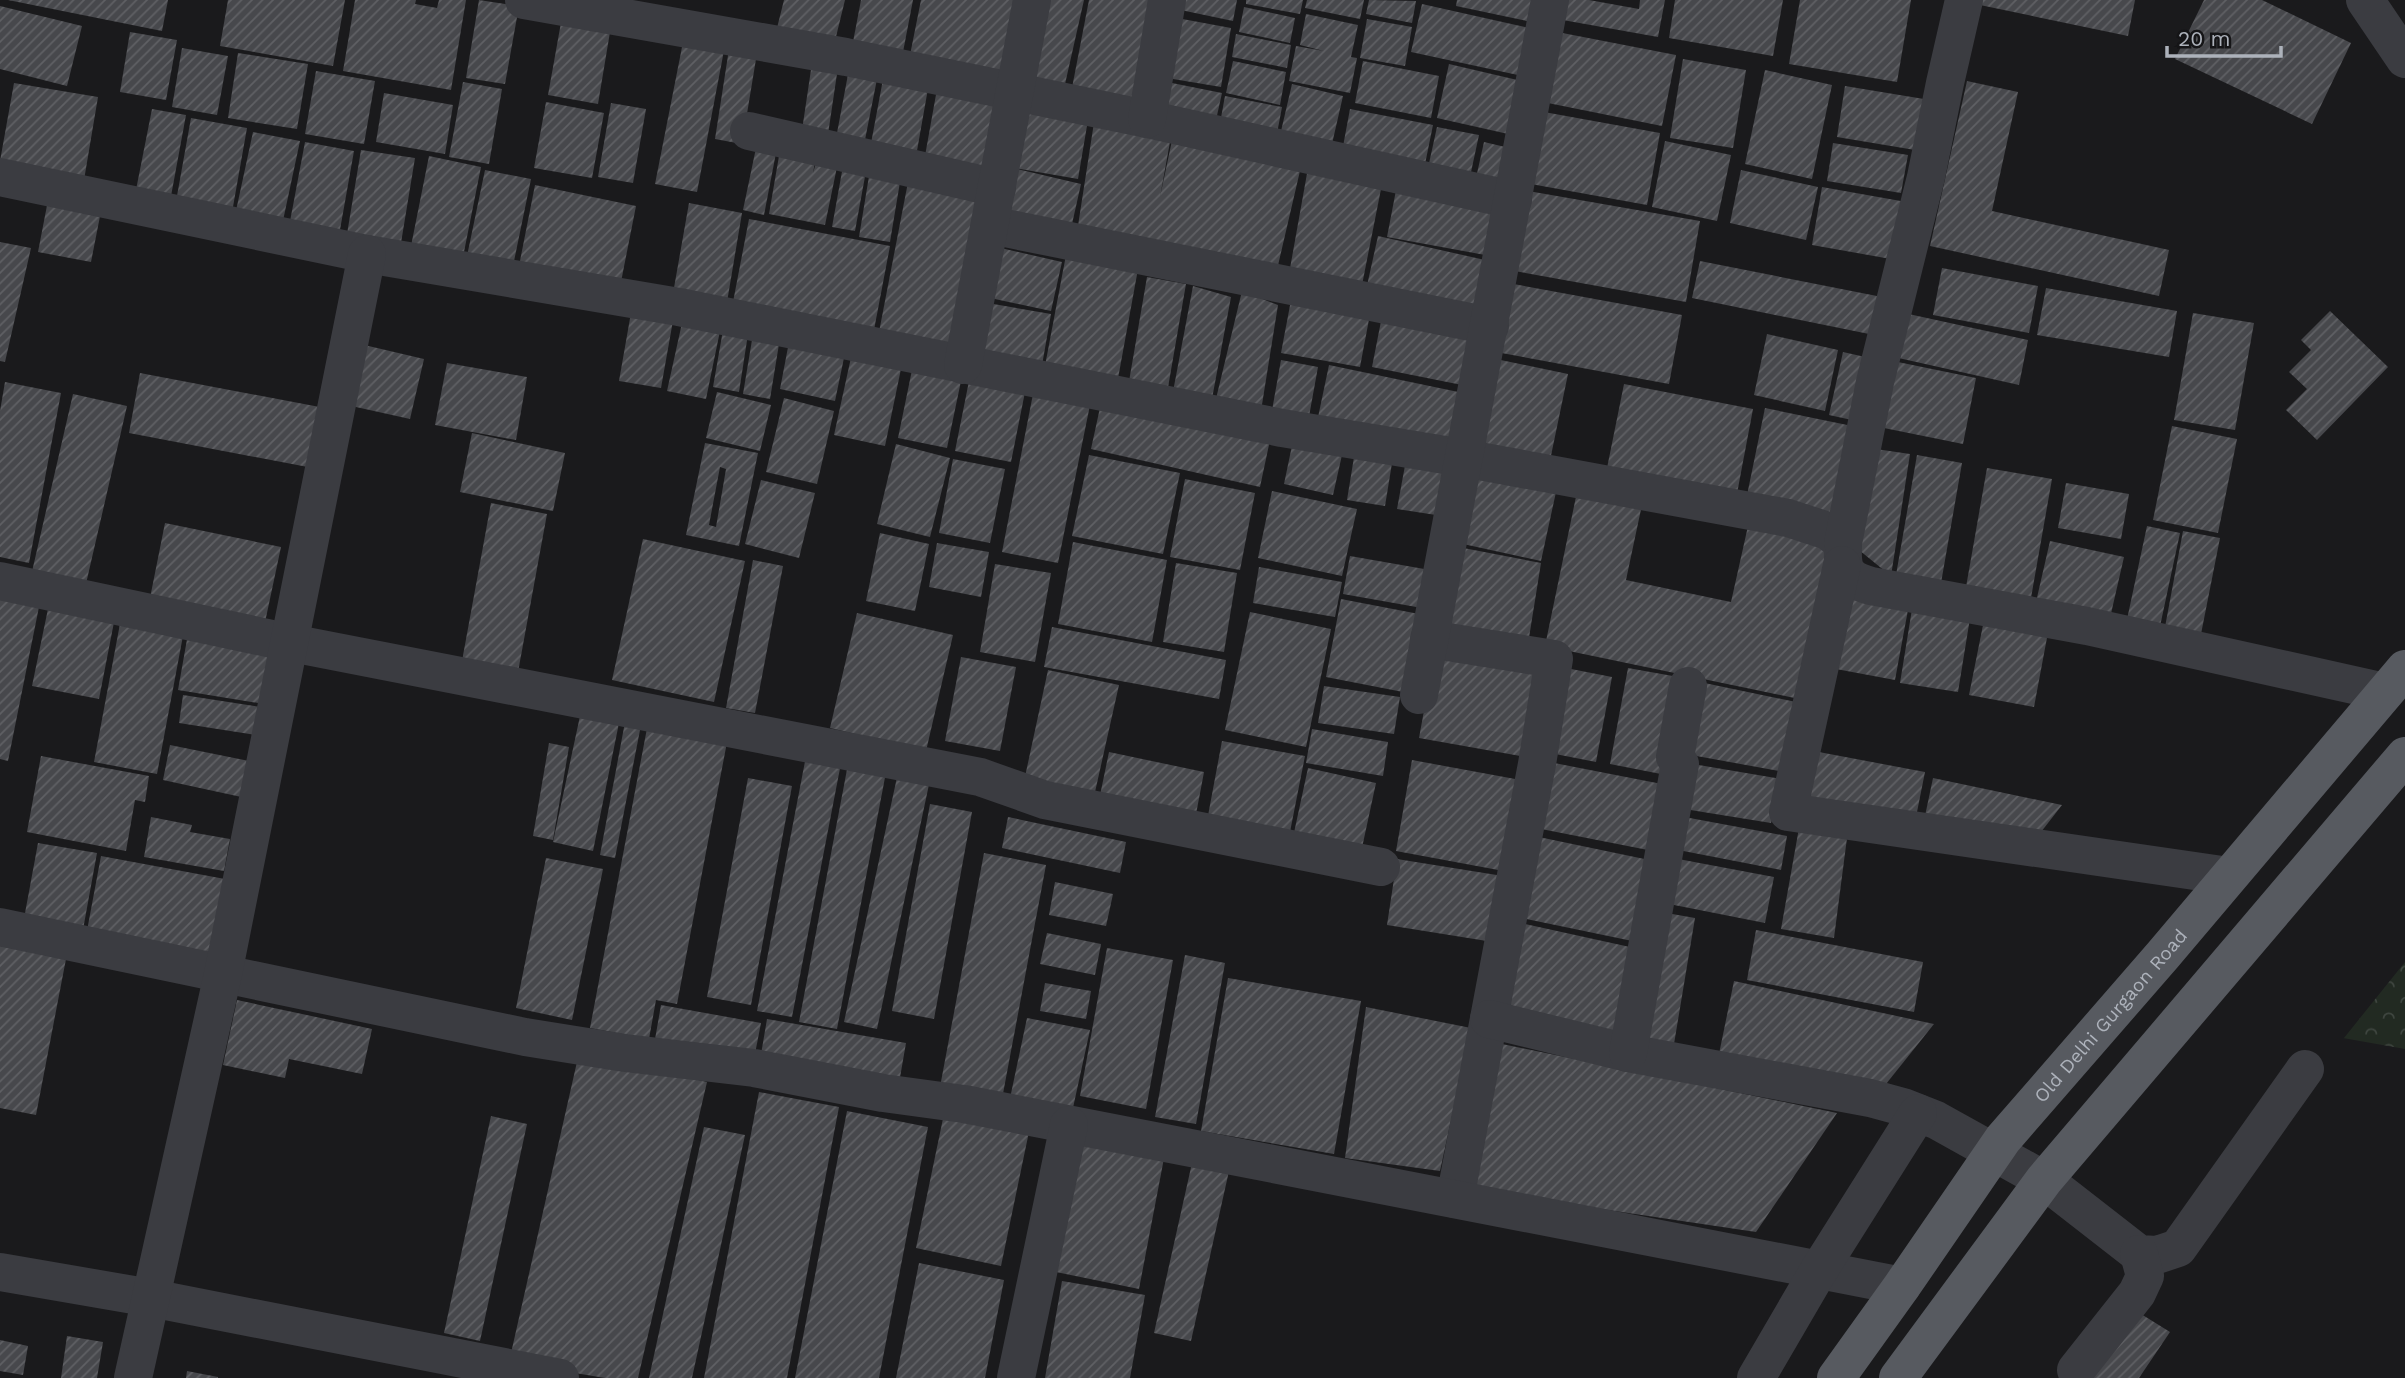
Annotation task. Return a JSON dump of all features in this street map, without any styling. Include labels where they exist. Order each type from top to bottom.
[{"type":"main road","name":"Old Delhi Gurgaon Road","points":[[1836,1378],[1994,1151],[2395,680]]},
{"type":"main road","points":[[1898,1378],[2043,1180],[2405,756]]},
{"type":"street","points":[[524,0],[846,57],[1147,119],[1513,200]]},
{"type":"street","points":[[963,365],[1032,0]]},
{"type":"street","points":[[1147,119],[1167,0]]},
{"type":"street","points":[[1419,695],[1549,0]]},
{"type":"street","points":[[1964,0],[1926,177],[1875,382],[1788,812],[2229,876]]},
{"type":"street","points":[[2365,0],[2405,59]]},
{"type":"street","points":[[749,131],[993,207],[1490,326]]},
{"type":"street","points":[[0,177],[367,254],[679,307],[1282,428],[1463,458],[1788,518],[1828,531],[1842,554],[1848,575],[1857,582],[1871,586],[2395,680]]},
{"type":"street","points":[[133,1378],[223,974],[367,254]]},
{"type":"street","points":[[0,580],[291,643],[980,777],[1045,800],[1381,867]]},
{"type":"street","points":[[1429,639],[1554,659],[1455,1199]]},
{"type":"street","points":[[1628,1053],[1680,764],[1675,757],[1688,686]]},
{"type":"street","points":[[0,928],[525,1037],[625,1054],[754,1068],[883,1093],[964,1104],[1902,1286]]},
{"type":"street","points":[[1489,1019],[1628,1053],[1870,1098],[1918,1113],[1994,1151],[2043,1180],[2139,1254],[2157,1255],[2178,1248],[2305,1069]]},
{"type":"street","points":[[1756,1378],[1819,1270],[1918,1113]]},
{"type":"street","points":[[1016,1378],[1069,1125]]},
{"type":"street","points":[[2076,1370],[2137,1293],[2145,1276],[2139,1254]]},
{"type":"street","points":[[0,1272],[151,1298],[560,1378]]},
{"type":"green space","points":[[2405,962],[2405,1049],[2343,1038],[2344,1038]]},
{"type":"building","points":[[8,0],[168,0],[162,31]]},
{"type":"building","points":[[228,0],[345,0],[333,66],[220,46]]},
{"type":"building","points":[[355,0],[416,0],[415,4],[437,8],[439,0],[466,0],[451,90],[343,71]]},
{"type":"building","points":[[479,0],[519,6],[505,84],[466,78]]},
{"type":"building","points":[[784,0],[845,0],[833,49],[775,36]]},
{"type":"building","points":[[861,0],[913,0],[903,52],[853,42]]},
{"type":"building","points":[[921,0],[1026,0],[1011,75],[910,55]]},
{"type":"building","points":[[1041,0],[1084,0],[1063,93],[1022,84]]},
{"type":"building","points":[[1089,0],[1157,0],[1138,106],[1071,93]]},
{"type":"building","points":[[1178,0],[1237,0],[1233,21],[1176,9]]},
{"type":"building","points":[[1246,0],[1303,0],[1300,14],[1246,4]]},
{"type":"building","points":[[1307,0],[1364,0],[1360,19],[1305,8]]},
{"type":"building","points":[[1369,0],[1416,1],[1412,23],[1366,14]]},
{"type":"building","points":[[1457,0],[1546,0],[1541,24],[1456,6]]},
{"type":"building","points":[[1560,0],[1589,0],[1639,9],[1640,0],[1665,0],[1658,37],[1557,19]]},
{"type":"building","points":[[1675,0],[1783,0],[1773,56],[1669,38]]},
{"type":"building","points":[[1800,0],[1911,0],[1897,82],[1789,64]]},
{"type":"building","points":[[1981,0],[2135,0],[2128,36],[1980,5]]},
{"type":"building","points":[[2204,0],[2262,0],[2351,43],[2312,124],[2175,59]]},
{"type":"building","points":[[1422,4],[1538,30],[1527,77],[1411,52]]},
{"type":"building","points":[[0,6],[82,26],[67,86],[0,69]]},
{"type":"building","points":[[1244,7],[1295,18],[1290,43],[1239,32]]},
{"type":"building","points":[[1306,14],[1358,25],[1351,57],[1357,58],[1350,93],[1289,81],[1296,46],[1324,51],[1300,45]]},
{"type":"building","points":[[562,17],[611,26],[598,104],[548,95]]},
{"type":"building","points":[[1177,18],[1231,28],[1221,87],[1167,78]]},
{"type":"building","points":[[1367,19],[1412,27],[1405,66],[1360,58]]},
{"type":"building","points":[[1547,30],[1676,55],[1662,126],[1533,100]]},
{"type":"building","points":[[130,32],[177,40],[166,100],[120,92]]},
{"type":"building","points":[[685,32],[726,40],[697,192],[655,184]]},
{"type":"building","points":[[1236,34],[1291,45],[1287,68],[1232,57]]},
{"type":"building","points":[[182,48],[228,56],[217,115],[172,107]]},
{"type":"building","points":[[729,49],[757,53],[742,144],[715,139]]},
{"type":"building","points":[[238,53],[308,64],[297,129],[228,118]]},
{"type":"building","points":[[1683,59],[1746,70],[1733,148],[1670,138]]},
{"type":"building","points":[[1233,61],[1286,72],[1280,105],[1226,93]]},
{"type":"building","points":[[1363,61],[1439,76],[1431,118],[1355,103]]},
{"type":"building","points":[[812,63],[838,67],[827,141],[801,137]]},
{"type":"building","points":[[1449,64],[1530,83],[1517,136],[1437,118]]},
{"type":"building","points":[[849,69],[878,74],[862,155],[834,149]]},
{"type":"building","points":[[1765,70],[1832,85],[1812,179],[1745,164]]},
{"type":"building","points":[[316,71],[375,81],[364,144],[305,134]]},
{"type":"building","points":[[884,74],[929,83],[915,162],[869,154]]},
{"type":"building","points":[[1162,81],[1222,93],[1214,129],[1154,116]]},
{"type":"building","points":[[1967,81],[2018,92],[1992,211],[2169,250],[2159,296],[1930,246]]},
{"type":"building","points":[[463,82],[502,89],[489,164],[449,157]]},
{"type":"building","points":[[14,83],[98,97],[83,186],[0,161]]},
{"type":"building","points":[[1292,84],[1343,96],[1329,157],[1278,144]]},
{"type":"building","points":[[1845,86],[1930,100],[1921,151],[1837,137]]},
{"type":"building","points":[[937,89],[1007,102],[993,179],[923,167]]},
{"type":"building","points":[[384,93],[453,105],[445,154],[376,142]]},
{"type":"building","points":[[1225,96],[1282,107],[1275,144],[1218,134]]},
{"type":"building","points":[[546,102],[604,113],[592,178],[534,168]]},
{"type":"building","points":[[1020,102],[1089,114],[1078,179],[1008,167]]},
{"type":"building","points":[[611,103],[646,109],[633,183],[598,177]]},
{"type":"building","points":[[152,109],[186,115],[169,207],[134,200]]},
{"type":"building","points":[[1350,109],[1433,125],[1423,174],[1341,157]]},
{"type":"building","points":[[1533,110],[1660,133],[1647,205],[1520,182]]},
{"type":"building","points":[[1095,116],[1172,131],[1160,197],[1174,131],[1303,158],[1276,274],[1077,232]]},
{"type":"building","points":[[191,118],[247,128],[231,218],[175,207]]},
{"type":"building","points":[[1437,127],[1479,135],[1468,186],[1426,177]]},
{"type":"building","points":[[253,132],[300,141],[281,230],[234,220]]},
{"type":"building","points":[[1665,141],[1731,155],[1717,221],[1652,207]]},
{"type":"building","points":[[305,142],[354,151],[338,241],[288,232]]},
{"type":"building","points":[[1484,142],[1518,150],[1508,195],[1474,187]]},
{"type":"building","points":[[1833,143],[1908,155],[1901,193],[1827,181]]},
{"type":"building","points":[[756,148],[776,153],[764,215],[743,210]]},
{"type":"building","points":[[361,150],[415,158],[400,249],[346,240]]},
{"type":"building","points":[[429,156],[481,167],[463,257],[411,246]]},
{"type":"building","points":[[779,156],[815,162],[813,173],[816,163],[837,167],[825,225],[769,214]]},
{"type":"building","points":[[843,166],[866,171],[855,231],[832,227]]},
{"type":"building","points":[[1013,168],[1081,184],[1070,233],[1006,217]]},
{"type":"building","points":[[1308,168],[1382,184],[1361,290],[1289,274]]},
{"type":"building","points":[[485,170],[531,179],[513,266],[467,256]]},
{"type":"building","points":[[870,170],[901,176],[890,242],[859,237]]},
{"type":"building","points":[[1741,170],[1818,187],[1806,240],[1730,223]]},
{"type":"building","points":[[909,177],[984,192],[954,346],[879,332]]},
{"type":"building","points":[[535,185],[636,206],[619,292],[518,271]]},
{"type":"building","points":[[1397,185],[1506,205],[1496,257],[1387,237]]},
{"type":"building","points":[[1822,187],[1912,203],[1902,261],[1812,245]]},
{"type":"building","points":[[1523,190],[1700,221],[1686,302],[1509,270]]},
{"type":"building","points":[[49,195],[102,206],[91,262],[38,252]]},
{"type":"building","points":[[689,203],[742,213],[726,308],[672,299]]},
{"type":"building","points":[[749,219],[890,246],[874,330],[733,302]]},
{"type":"building","points":[[1378,236],[1494,262],[1482,316],[1366,290]]},
{"type":"building","points":[[0,242],[31,248],[5,362],[0,361]]},
{"type":"building","points":[[992,246],[1062,262],[1051,311],[981,296]]},
{"type":"building","points":[[1066,255],[1138,269],[1117,384],[1044,371]]},
{"type":"building","points":[[1700,261],[1882,297],[1874,335],[1692,298]]},
{"type":"building","points":[[1942,268],[2038,286],[2029,333],[1933,315]]},
{"type":"building","points":[[1147,277],[1186,284],[1166,399],[1127,393]]},
{"type":"building","points":[[1508,283],[1682,315],[1669,384],[1496,352]]},
{"type":"building","points":[[1193,286],[1231,297],[1211,404],[1172,397]]},
{"type":"building","points":[[2046,288],[2177,311],[2169,357],[2037,335]]},
{"type":"building","points":[[1242,291],[1278,305],[1260,417],[1214,407]]},
{"type":"building","points":[[1291,300],[1370,314],[1360,367],[1281,353]]},
{"type":"building","points":[[982,302],[1051,314],[1041,371],[972,359]]},
{"type":"building","points":[[632,307],[674,315],[661,388],[619,381]]},
{"type":"building","points":[[1383,311],[1483,330],[1472,387],[1372,367]]},
{"type":"building","points":[[2330,311],[2388,367],[2317,440],[2286,410],[2307,389],[2289,372],[2311,350],[2301,340]]},
{"type":"building","points":[[1904,313],[2028,340],[2019,385],[1894,357]]},
{"type":"building","points":[[2193,313],[2254,323],[2235,430],[2174,420]]},
{"type":"building","points":[[682,323],[720,331],[706,399],[667,391]]},
{"type":"building","points":[[723,330],[748,334],[739,392],[713,387]]},
{"type":"building","points":[[753,334],[780,338],[770,399],[743,394]]},
{"type":"building","points":[[1767,334],[1838,350],[1825,411],[1754,395]]},
{"type":"building","points":[[789,342],[845,353],[835,401],[780,389]]},
{"type":"building","points":[[360,344],[424,359],[410,419],[347,405]]},
{"type":"building","points":[[1843,352],[1874,359],[1861,422],[1829,415]]},
{"type":"building","points":[[852,353],[902,364],[885,446],[834,435]]},
{"type":"building","points":[[1491,358],[1568,374],[1548,470],[1472,455]]},
{"type":"building","points":[[1281,360],[1318,367],[1308,422],[1271,416]]},
{"type":"building","points":[[1893,361],[1976,378],[1963,444],[1879,427]]},
{"type":"building","points":[[447,363],[527,377],[516,440],[435,425]]},
{"type":"building","points":[[1329,365],[1468,394],[1456,451],[1317,422]]},
{"type":"building","points":[[912,370],[961,381],[947,448],[898,438]]},
{"type":"building","points":[[140,373],[325,408],[313,468],[129,433]]},
{"type":"building","points":[[970,376],[1026,387],[1011,462],[955,451]]},
{"type":"building","points":[[5,382],[61,393],[29,563],[0,557],[0,411]]},
{"type":"building","points":[[1624,384],[1753,409],[1735,504],[1605,478]]},
{"type":"building","points":[[1034,389],[1091,400],[1058,563],[1002,552]]},
{"type":"building","points":[[717,392],[771,405],[760,451],[706,438]]},
{"type":"building","points":[[73,394],[127,406],[85,588],[31,576]]},
{"type":"building","points":[[784,398],[834,411],[817,484],[766,472]]},
{"type":"building","points":[[1101,403],[1270,440],[1260,487],[1091,449]]},
{"type":"building","points":[[1765,408],[1857,427],[1840,518],[1746,500]]},
{"type":"building","points":[[2172,426],[2237,439],[2218,533],[2153,520]]},
{"type":"building","points":[[472,433],[565,453],[553,511],[460,492]]},
{"type":"building","points":[[1294,436],[1344,446],[1333,495],[1284,484]]},
{"type":"building","points":[[705,443],[758,453],[739,546],[686,535]],"holes":[[[720,467],[726,469],[716,527],[709,525]]]},
{"type":"building","points":[[896,444],[950,458],[930,537],[877,524]]},
{"type":"building","points":[[1869,448],[1910,454],[1891,576],[1854,546]]},
{"type":"building","points":[[1355,451],[1393,457],[1385,506],[1347,500]]},
{"type":"building","points":[[1089,455],[1180,473],[1163,554],[1072,536]]},
{"type":"building","points":[[1917,455],[1962,463],[1941,583],[1896,575]]},
{"type":"building","points":[[953,459],[1005,469],[990,543],[939,533]]},
{"type":"building","points":[[1406,460],[1444,467],[1436,515],[1397,509]]},
{"type":"building","points":[[1987,468],[2052,479],[2031,598],[1966,587]]},
{"type":"building","points":[[1469,473],[1556,492],[1541,561],[1454,542]]},
{"type":"building","points":[[1185,479],[1255,493],[1240,570],[1170,557]]},
{"type":"building","points":[[761,480],[815,493],[799,558],[745,544]]},
{"type":"building","points":[[2066,483],[2129,494],[2121,539],[2058,528]]},
{"type":"building","points":[[1578,487],[1643,500],[1626,580],[1731,602],[1748,526],[1835,542],[1804,700],[1545,646]]},
{"type":"building","points":[[1272,491],[1357,509],[1342,576],[1258,558]]},
{"type":"building","points":[[491,503],[547,514],[518,672],[462,661]]},
{"type":"building","points":[[165,523],[281,547],[264,627],[149,603]]},
{"type":"building","points":[[2147,526],[2180,533],[2159,631],[2126,624]]},
{"type":"building","points":[[2183,531],[2220,538],[2201,634],[2165,627]]},
{"type":"building","points":[[880,533],[929,544],[915,611],[866,601]]},
{"type":"building","points":[[643,539],[745,561],[714,702],[612,680]]},
{"type":"building","points":[[2050,541],[2124,557],[2110,618],[2036,602]]},
{"type":"building","points":[[1073,542],[1167,560],[1152,642],[1058,624]]},
{"type":"building","points":[[937,543],[989,552],[981,597],[929,587]]},
{"type":"building","points":[[1453,546],[1541,563],[1528,644],[1440,628]]},
{"type":"building","points":[[1350,556],[1430,570],[1422,608],[1343,594]]},
{"type":"building","points":[[753,560],[783,566],[755,713],[726,708]]},
{"type":"building","points":[[1176,563],[1237,573],[1224,652],[1163,642]]},
{"type":"building","points":[[995,564],[1051,573],[1035,662],[980,652]]},
{"type":"building","points":[[1259,567],[1342,582],[1335,617],[1253,603]]},
{"type":"building","points":[[1850,588],[1910,599],[1895,680],[1836,669]]},
{"type":"building","points":[[0,589],[41,597],[8,761],[0,759]]},
{"type":"building","points":[[1341,599],[1419,614],[1403,692],[1326,677]]},
{"type":"building","points":[[1913,603],[1971,612],[1958,692],[1900,683]]},
{"type":"building","points":[[49,604],[115,617],[99,699],[32,686]]},
{"type":"building","points":[[1250,612],[1331,629],[1306,747],[1225,730]]},
{"type":"building","points":[[122,613],[185,625],[157,774],[94,762]]},
{"type":"building","points":[[857,613],[953,635],[926,751],[830,728]]},
{"type":"building","points":[[1985,615],[2049,627],[2034,707],[1969,695]]},
{"type":"building","points":[[1052,627],[1226,660],[1219,699],[1044,667]]},
{"type":"building","points":[[189,628],[274,643],[264,704],[178,690]]},
{"type":"building","points":[[1436,645],[1548,666],[1531,758],[1419,738]]},
{"type":"building","points":[[961,657],[1016,667],[1000,751],[945,741]]},
{"type":"building","points":[[1561,667],[1612,677],[1596,762],[1545,752]]},
{"type":"building","points":[[1628,668],[1684,678],[1666,775],[1610,764]]},
{"type":"building","points":[[1048,670],[1119,685],[1093,801],[1023,786]]},
{"type":"building","points":[[1695,681],[1796,702],[1779,771],[1680,753]]},
{"type":"building","points":[[1324,686],[1400,697],[1394,734],[1318,723]]},
{"type":"building","points":[[183,695],[261,707],[256,735],[179,723]]},
{"type":"building","points":[[580,716],[619,723],[593,851],[553,842]]},
{"type":"building","points":[[625,722],[641,725],[615,858],[600,855]]},
{"type":"building","points":[[648,723],[728,737],[677,1004],[656,1000],[649,1039],[590,1028]]},
{"type":"building","points":[[1312,729],[1388,742],[1383,776],[1306,763]]},
{"type":"building","points":[[1222,741],[1305,756],[1289,837],[1207,821]]},
{"type":"building","points":[[549,743],[569,747],[553,840],[533,836]]},
{"type":"building","points":[[170,745],[254,762],[246,798],[163,780]]},
{"type":"building","points":[[1803,749],[1925,772],[1916,817],[1794,794]]},
{"type":"building","points":[[807,751],[842,758],[792,1017],[757,1011]]},
{"type":"building","points":[[1109,752],[1204,772],[1194,825],[1098,805]]},
{"type":"building","points":[[41,756],[149,776],[145,802],[135,800],[126,851],[27,832]]},
{"type":"building","points":[[849,759],[887,767],[837,1029],[799,1022]]},
{"type":"building","points":[[1412,760],[1526,781],[1509,872],[1396,851]]},
{"type":"building","points":[[1544,761],[1667,785],[1653,851],[1531,827]]},
{"type":"building","points":[[1687,763],[1781,779],[1771,823],[1678,808]]},
{"type":"building","points":[[899,768],[931,775],[877,1029],[844,1022]]},
{"type":"building","points":[[1308,768],[1376,783],[1360,857],[1292,842]]},
{"type":"building","points":[[748,778],[792,786],[751,1005],[707,997]]},
{"type":"building","points":[[1933,778],[2062,805],[2034,841],[1925,816]]},
{"type":"building","points":[[930,804],[972,812],[934,1019],[892,1011]]},
{"type":"building","points":[[1679,816],[1787,836],[1781,870],[1673,849]]},
{"type":"building","points":[[151,817],[192,825],[190,832],[230,839],[224,871],[144,857]]},
{"type":"building","points":[[1008,817],[1126,842],[1120,873],[1002,848]]},
{"type":"building","points":[[1799,828],[1847,838],[1834,938],[1781,929]]},
{"type":"building","points":[[1534,836],[1654,861],[1637,942],[1517,917]]},
{"type":"building","points":[[38,843],[97,853],[82,935],[23,924]]},
{"type":"building","points":[[984,853],[1046,865],[1002,1099],[940,1087]]},
{"type":"building","points":[[101,856],[225,879],[210,959],[86,936]]},
{"type":"building","points":[[546,858],[603,869],[572,1020],[516,1008]]},
{"type":"building","points":[[1673,858],[1774,877],[1765,923],[1664,903]]},
{"type":"building","points":[[1397,859],[1503,876],[1493,942],[1387,925]]},
{"type":"building","points":[[1055,882],[1113,894],[1106,926],[1049,915]]},
{"type":"building","points":[[1661,912],[1695,918],[1674,1044],[1641,1039]]},
{"type":"building","points":[[1516,922],[1639,949],[1619,1035],[1497,1007]]},
{"type":"building","points":[[1756,930],[1923,962],[1914,1012],[1747,980]]},
{"type":"building","points":[[1047,933],[1101,944],[1095,975],[1040,964]]},
{"type":"building","points":[[0,946],[66,959],[36,1115],[0,1108]]},
{"type":"building","points":[[1107,948],[1173,960],[1146,1109],[1080,1096]]},
{"type":"building","points":[[1185,955],[1225,963],[1196,1124],[1155,1117]]},
{"type":"building","points":[[1228,978],[1361,1001],[1334,1154],[1201,1131]]},
{"type":"building","points":[[1734,981],[1934,1024],[1882,1089],[1719,1054]]},
{"type":"building","points":[[1045,983],[1091,991],[1086,1019],[1040,1011]]},
{"type":"building","points":[[237,1000],[372,1029],[362,1074],[289,1059],[285,1078],[223,1065]]},
{"type":"building","points":[[661,1005],[761,1023],[753,1064],[654,1045]]},
{"type":"building","points":[[1366,1007],[1471,1028],[1440,1171],[1345,1158]]},
{"type":"building","points":[[1027,1018],[1090,1030],[1071,1117],[1009,1103]]},
{"type":"building","points":[[767,1019],[906,1043],[898,1089],[759,1066]]},
{"type":"building","points":[[1502,1044],[1837,1113],[1756,1232],[1473,1190]]},
{"type":"building","points":[[579,1053],[707,1082],[638,1378],[605,1378],[509,1362]]},
{"type":"building","points":[[759,1092],[839,1107],[787,1378],[704,1378]]},
{"type":"building","points":[[945,1109],[1030,1127],[1001,1266],[916,1248]]},
{"type":"building","points":[[847,1111],[928,1127],[879,1378],[795,1378]]},
{"type":"building","points":[[491,1116],[527,1124],[480,1341],[444,1333]]},
{"type":"building","points":[[704,1127],[745,1135],[692,1378],[649,1378]]},
{"type":"building","points":[[1082,1137],[1165,1153],[1139,1289],[1056,1272]]},
{"type":"building","points":[[1192,1163],[1229,1171],[1191,1341],[1154,1333]]},
{"type":"building","points":[[919,1263],[1004,1280],[985,1378],[896,1378]]},
{"type":"building","points":[[1062,1281],[1145,1295],[1130,1378],[1045,1378]]},
{"type":"building","points":[[2133,1309],[2170,1332],[2139,1378],[2088,1378]]},
{"type":"building","points":[[67,1336],[103,1342],[97,1378],[61,1378]]},
{"type":"building","points":[[0,1340],[28,1346],[23,1375],[0,1371]]},
{"type":"building","points":[[187,1371],[218,1377],[218,1378],[186,1378]]}]
